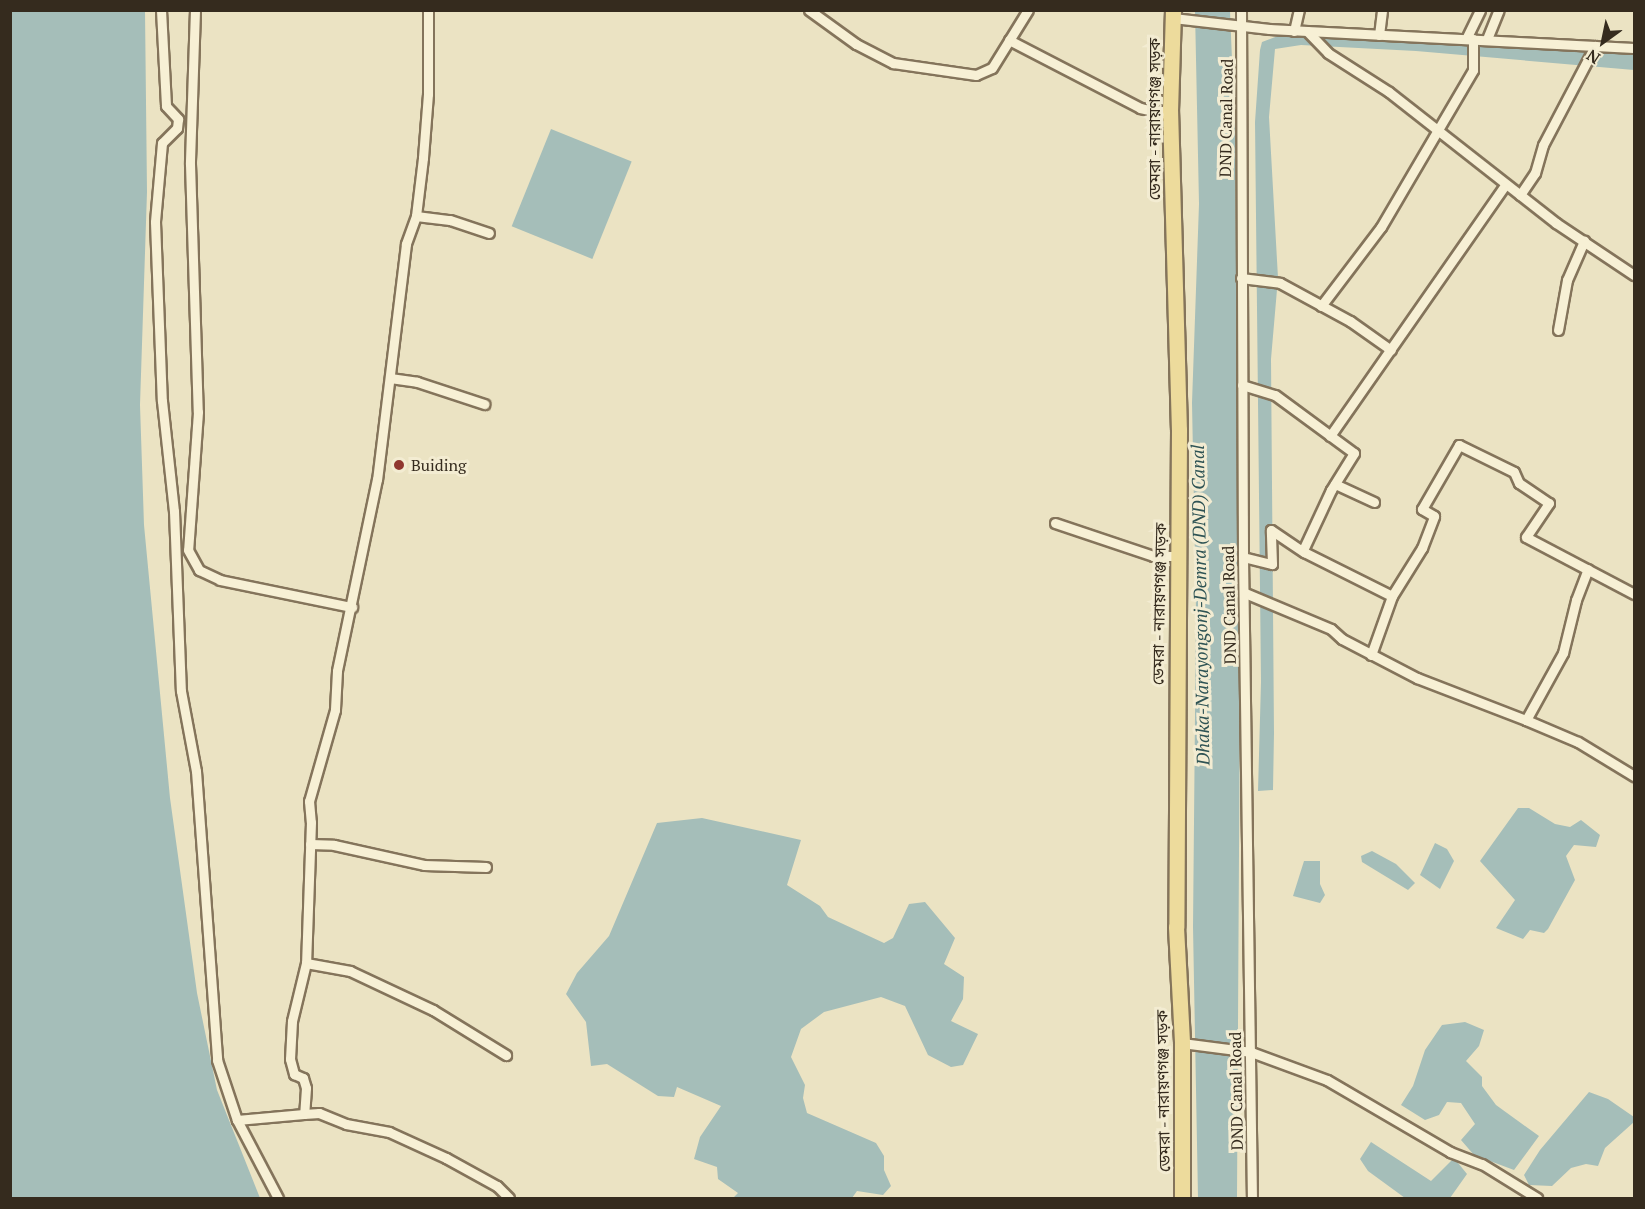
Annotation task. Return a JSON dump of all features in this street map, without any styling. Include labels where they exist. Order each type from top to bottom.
[{"type":"main road","name":"ডেমরা - নারায়ণগঞ্জ সড়ক","points":[[1173,14],[1170,115],[1179,430],[1176,927],[1182,1043],[1182,1198]]},
{"type":"street","points":[[161,10],[166,106],[178,118],[177,128],[162,143],[155,222],[162,401],[174,511],[181,691],[196,771],[217,1060],[237,1120],[278,1198]]},
{"type":"street","points":[[195,10],[190,164],[198,412],[188,550],[200,570],[220,580],[352,607]]},
{"type":"street","points":[[304,1114],[306,1088],[303,1078],[294,1074],[290,1059],[292,1021],[306,963],[309,801],[335,710],[337,670],[377,479],[406,244],[416,216],[428,94],[428,10]]},
{"type":"street","points":[[809,10],[856,44],[893,63],[976,75],[992,68],[1028,10]]},
{"type":"street","name":"DND Canal Road","points":[[1241,10],[1243,557],[1252,1198]]},
{"type":"street","points":[[1294,31],[1299,10]]},
{"type":"street","points":[[1379,35],[1382,10]]},
{"type":"street","points":[[1321,306],[1381,227],[1473,70],[1470,39],[1480,10]]},
{"type":"street","points":[[1487,39],[1499,10]]},
{"type":"street","points":[[1173,14],[1242,27],[1294,31],[1635,48]]},
{"type":"street","points":[[1307,31],[1328,53],[1389,92],[1520,195],[1635,275]]},
{"type":"street","points":[[1009,40],[1140,108],[1170,115]]},
{"type":"street","points":[[1520,195],[1534,173],[1543,145],[1595,46]]},
{"type":"street","points":[[1330,436],[1506,184]]},
{"type":"street","points":[[416,216],[450,220],[489,233]]},
{"type":"street","points":[[1558,330],[1567,280],[1584,241]]},
{"type":"street","points":[[1241,278],[1280,283],[1391,350]]},
{"type":"street","points":[[390,378],[417,382],[484,405]]},
{"type":"street","points":[[1242,385],[1275,395],[1354,453],[1335,484],[1303,550]]},
{"type":"street","points":[[1371,655],[1392,596],[1422,548],[1434,516],[1422,509],[1459,445],[1514,472],[1519,483],[1549,503],[1526,537],[1635,594]]},
{"type":"street","points":[[1335,484],[1374,502]]},
{"type":"street","points":[[1055,523],[1153,556],[1178,556]]},
{"type":"street","points":[[1243,557],[1272,564],[1271,530],[1303,550],[1392,596]]},
{"type":"street","points":[[1526,720],[1563,653],[1576,600],[1588,569]]},
{"type":"street","points":[[1245,593],[1331,629],[1371,655],[1417,678],[1526,720],[1587,747],[1635,776]]},
{"type":"street","points":[[310,844],[334,845],[424,865],[486,867]]},
{"type":"street","points":[[306,963],[357,974],[433,1010],[506,1055]]},
{"type":"street","points":[[1182,1043],[1251,1052],[1326,1080],[1450,1152],[1482,1164],[1536,1198]]},
{"type":"street","points":[[237,1120],[319,1113],[346,1124],[389,1131],[446,1158],[496,1186],[509,1198]]},
{"type":"water","points":[[10,11],[145,11],[147,192],[140,405],[144,525],[170,798],[197,993],[217,1090],[260,1198],[11,1198]]},
{"type":"water","name":"Dhaka-Narayongonj-Demra (DND) Canal","points":[[1195,11],[1230,11],[1235,133],[1240,682],[1237,1198],[1198,1198],[1193,927],[1196,610],[1192,403],[1199,204]]},
{"type":"water","points":[[1278,36],[1634,54],[1634,70],[1416,51],[1301,45],[1275,49],[1269,117],[1278,278],[1271,359],[1273,790],[1258,791],[1261,682],[1255,122],[1262,42]]},
{"type":"water","points":[[551,129],[632,162],[592,259],[512,226]]},
{"type":"water","points":[[1518,808],[1529,808],[1555,824],[1570,827],[1581,820],[1600,835],[1596,847],[1574,845],[1566,856],[1575,880],[1548,929],[1544,933],[1530,930],[1523,939],[1496,928],[1515,900],[1480,861]]},
{"type":"water","points":[[702,818],[801,840],[787,885],[820,906],[828,917],[884,943],[893,938],[909,904],[925,902],[955,938],[944,964],[964,977],[963,999],[951,1021],[978,1034],[963,1065],[951,1067],[928,1055],[905,1006],[881,997],[824,1012],[801,1029],[791,1057],[805,1085],[803,1098],[807,1113],[876,1143],[884,1156],[884,1170],[891,1186],[883,1195],[857,1191],[852,1198],[733,1198],[738,1193],[718,1179],[717,1167],[694,1159],[700,1137],[721,1106],[677,1087],[674,1097],[658,1096],[607,1064],[591,1066],[586,1022],[566,994],[577,973],[609,936],[657,823]]},
{"type":"water","points":[[1435,843],[1447,849],[1454,861],[1440,889],[1420,875]]},
{"type":"water","points":[[1372,851],[1396,864],[1415,883],[1408,890],[1362,862],[1361,856]]},
{"type":"water","points":[[1304,861],[1320,861],[1320,884],[1325,895],[1320,903],[1293,896]]},
{"type":"water","points":[[1465,1022],[1484,1030],[1479,1046],[1466,1061],[1482,1077],[1482,1086],[1496,1105],[1539,1136],[1514,1170],[1474,1155],[1461,1140],[1475,1124],[1461,1103],[1447,1102],[1439,1115],[1425,1120],[1401,1105],[1413,1086],[1425,1050],[1442,1025]]},
{"type":"water","points":[[1589,1092],[1608,1099],[1634,1117],[1634,1122],[1605,1148],[1598,1166],[1586,1164],[1571,1168],[1552,1186],[1529,1185],[1524,1175],[1540,1150]]},
{"type":"water","points":[[1371,1142],[1431,1181],[1454,1158],[1467,1174],[1450,1198],[1405,1198],[1368,1171],[1360,1159]]},
{"type":"place","name":"Buiding","points":[[399,465]]}]
